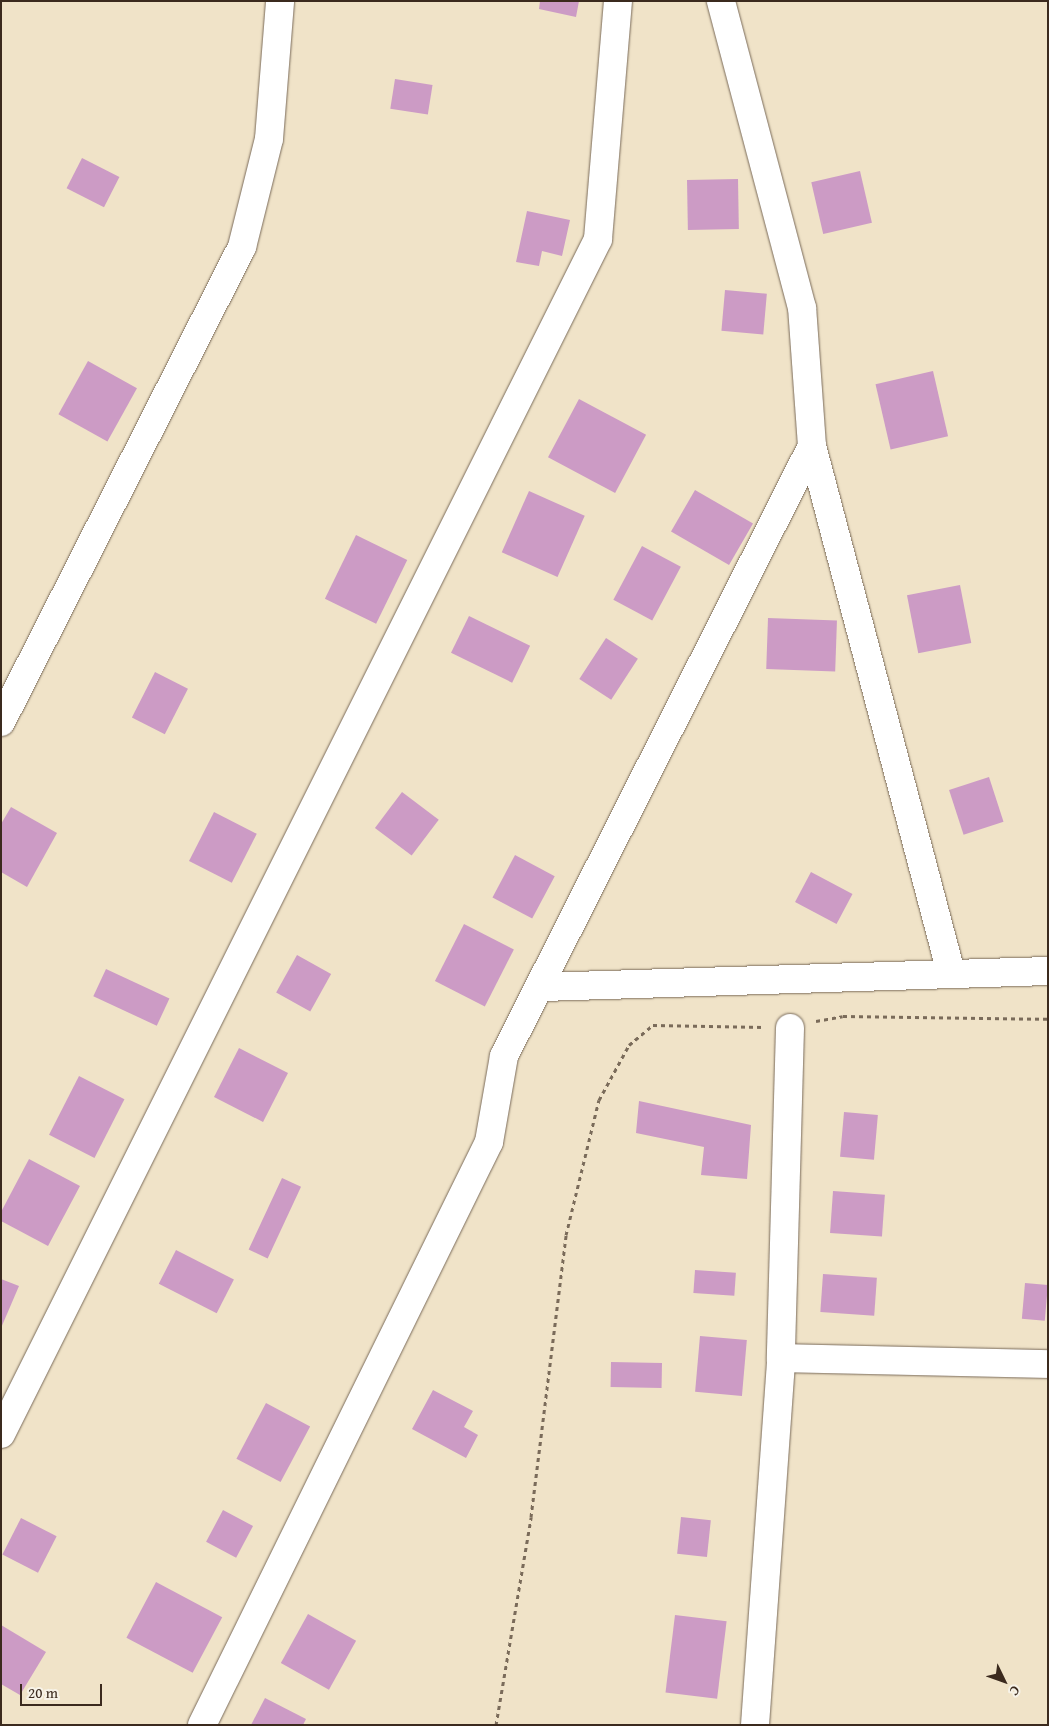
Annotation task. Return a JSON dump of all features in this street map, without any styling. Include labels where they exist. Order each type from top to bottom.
[{"type":"street","points":[[1,722],[242,247],[269,139],[280,1]]},
{"type":"street","points":[[1,1434],[598,239],[618,1]]},
{"type":"street","points":[[721,1],[802,308],[812,446],[951,973]]},
{"type":"street","points":[[202,1725],[489,1142],[504,1056],[542,988],[643,776],[812,446]]},
{"type":"street","points":[[542,988],[1048,971]]},
{"type":"street","points":[[755,1725],[781,1358],[790,1028]]},
{"type":"street","points":[[781,1358],[1048,1364]]},
{"type":"path","points":[[496,1725],[531,1517],[566,1235],[599,1100],[629,1045],[653,1025],[790,1028],[843,1016],[1048,1019]]},
{"type":"building","points":[[540,1],[579,1],[576,17],[539,9]]},
{"type":"building","points":[[395,79],[433,85],[428,115],[390,109]]},
{"type":"building","points":[[82,158],[119,177],[104,207],[67,188]]},
{"type":"building","points":[[860,171],[872,223],[823,234],[811,182]]},
{"type":"building","points":[[738,179],[739,229],[688,230],[687,180]]},
{"type":"building","points":[[527,211],[570,220],[562,256],[542,251],[539,266],[516,262]]},
{"type":"building","points":[[725,290],[767,294],[763,335],[721,331]]},
{"type":"building","points":[[88,361],[137,388],[107,442],[58,414]]},
{"type":"building","points":[[933,371],[948,436],[891,450],[876,384]]},
{"type":"building","points":[[579,399],[646,435],[615,493],[548,457]]},
{"type":"building","points":[[695,490],[753,524],[729,565],[671,532]]},
{"type":"building","points":[[529,491],[585,516],[557,577],[502,552]]},
{"type":"building","points":[[356,535],[407,560],[376,624],[325,599]]},
{"type":"building","points":[[642,546],[681,567],[652,621],[613,600]]},
{"type":"building","points":[[960,585],[971,643],[918,653],[907,595]]},
{"type":"building","points":[[469,616],[530,646],[512,683],[451,653]]},
{"type":"building","points":[[768,618],[837,620],[835,671],[766,669]]},
{"type":"building","points":[[606,638],[638,659],[611,700],[579,679]]},
{"type":"building","points":[[155,672],[188,689],[165,734],[132,717]]},
{"type":"building","points":[[989,777],[1004,822],[964,835],[949,790]]},
{"type":"building","points":[[402,792],[439,820],[412,856],[375,828]]},
{"type":"building","points":[[11,807],[57,833],[27,887],[1,872],[1,824]]},
{"type":"building","points":[[214,812],[257,834],[232,883],[189,861]]},
{"type":"building","points":[[515,855],[555,876],[532,919],[492,897]]},
{"type":"building","points":[[811,872],[852,894],[837,924],[795,902]]},
{"type":"building","points":[[464,924],[514,949],[485,1006],[435,981]]},
{"type":"building","points":[[297,955],[331,974],[310,1012],[276,993]]},
{"type":"building","points":[[106,969],[169,999],[157,1026],[93,996]]},
{"type":"building","points":[[239,1048],[288,1073],[263,1122],[214,1097]]},
{"type":"building","points":[[79,1076],[124,1099],[94,1158],[49,1135]]},
{"type":"building","points":[[639,1101],[751,1125],[747,1179],[701,1175],[704,1147],[636,1133]]},
{"type":"building","points":[[844,1112],[878,1115],[874,1160],[840,1157]]},
{"type":"building","points":[[29,1159],[80,1186],[48,1246],[1,1221],[1,1212]]},
{"type":"building","points":[[282,1178],[301,1187],[268,1258],[249,1250]]},
{"type":"building","points":[[833,1191],[885,1195],[882,1237],[830,1233]]},
{"type":"building","points":[[176,1250],[234,1280],[217,1313],[159,1284]]},
{"type":"building","points":[[695,1270],[736,1273],[734,1296],[693,1293]]},
{"type":"building","points":[[823,1274],[877,1278],[874,1316],[820,1312]]},
{"type":"building","points":[[1,1279],[19,1286],[1,1328]]},
{"type":"building","points":[[1025,1283],[1048,1285],[1045,1321],[1022,1319]]},
{"type":"building","points":[[700,1336],[747,1340],[742,1396],[695,1392]]},
{"type":"building","points":[[611,1362],[662,1363],[662,1388],[611,1387]]},
{"type":"building","points":[[433,1390],[473,1411],[464,1427],[478,1435],[466,1458],[412,1429]]},
{"type":"building","points":[[266,1403],[310,1426],[281,1482],[236,1459]]},
{"type":"building","points":[[223,1510],[253,1526],[236,1558],[206,1542]]},
{"type":"building","points":[[681,1517],[711,1520],[707,1557],[677,1554]]},
{"type":"building","points":[[21,1518],[57,1536],[38,1573],[2,1555]]},
{"type":"building","points":[[156,1582],[222,1617],[193,1673],[126,1638]]},
{"type":"building","points":[[308,1614],[356,1641],[329,1690],[281,1663]]},
{"type":"building","points":[[675,1615],[727,1621],[717,1699],[665,1692]]},
{"type":"building","points":[[1,1625],[46,1652],[20,1695],[1,1684]]},
{"type":"building","points":[[265,1698],[306,1719],[303,1725],[251,1725]]}]
